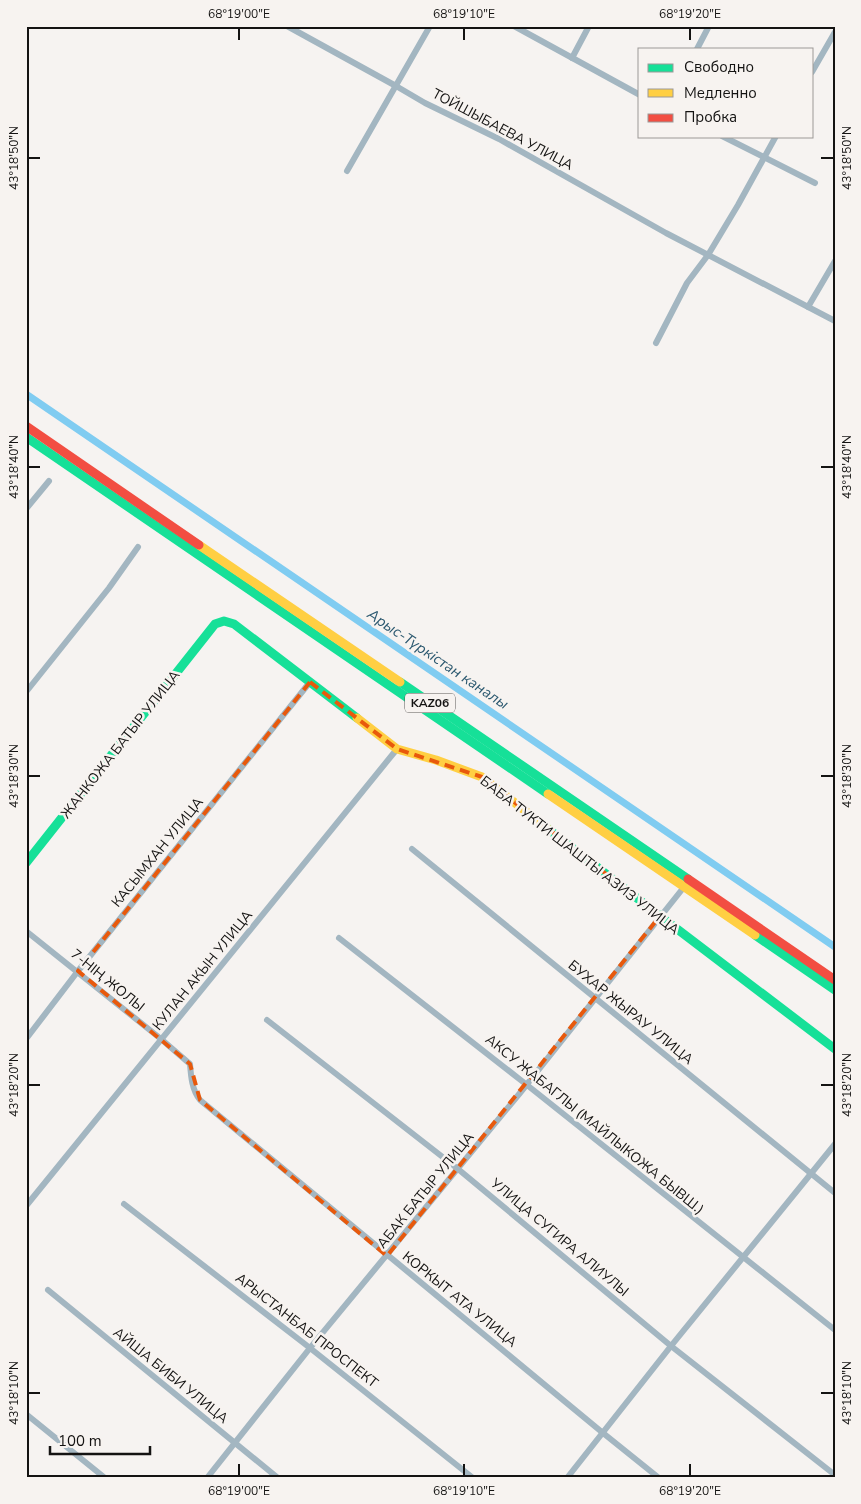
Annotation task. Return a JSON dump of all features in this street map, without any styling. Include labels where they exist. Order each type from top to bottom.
[{"type":"main road","name":"KАZ06","points":[[26,426],[835,980]]},
{"type":"main road","name":"KАZ06","points":[[26,436],[835,990]]},
{"type":"main road","name":"БАБА ТУКТИ ШАШТЫ АЗИЗ УЛИЦА","points":[[215,624],[223,621],[234,624],[397,749],[436,760],[482,777],[835,1049]]},
{"type":"main road","name":"ЖАНКОЖА БАТЫР УЛИЦА","points":[[26,863],[215,624]]},
{"type":"street","name":"ТОЙШЫБАЕВА УЛИЦА","points":[[286,26],[425,103],[499,139],[666,233],[835,321]]},
{"type":"street","points":[[347,171],[430,26]]},
{"type":"street","points":[[514,26],[638,94]]},
{"type":"street","points":[[572,58],[589,26]]},
{"type":"street","points":[[698,48],[709,26]]},
{"type":"street","points":[[814,69],[835,32]]},
{"type":"street","points":[[726,138],[815,183]]},
{"type":"street","points":[[656,343],[687,283],[708,255],[775,138]]},
{"type":"street","points":[[808,307],[835,261]]},
{"type":"street","points":[[26,509],[49,481]]},
{"type":"street","points":[[26,692],[110,588],[138,546]]},
{"type":"street","name":"КАСЫМХАН УЛИЦА","points":[[26,1039],[78,971],[310,682]]},
{"type":"street","name":"КУЛАН АКЫН УЛИЦА","points":[[26,1206],[397,749]]},
{"type":"street","name":"БУХАР ЖЫРАУ УЛИЦА","points":[[412,849],[810,1175],[835,1193]]},
{"type":"street","name":"АБАК БАТЫР УЛИЦА","points":[[207,1478],[310,1348],[527,1085],[594,998],[684,887]]},
{"type":"street","name":"7-НІҢ ЖОЛЫ","points":[[26,931],[78,971],[190,1064],[192,1082],[196,1095],[200,1100]]},
{"type":"street","name":"АКСУ ЖАБАГЛЫ (МАЙЛЫКОЖА БЫВШ.)","points":[[339,938],[835,1330]]},
{"type":"street","name":"УЛИЦА СУГИРА АЛИУЛЫ","points":[[267,1020],[458,1169],[671,1346],[835,1475]]},
{"type":"street","name":"КОРКЫТ АТА УЛИЦА","points":[[200,1100],[387,1256],[659,1478]]},
{"type":"street","points":[[567,1478],[835,1144]]},
{"type":"street","name":"АРЫСТАНБАБ ПРОСПЕКТ","points":[[124,1204],[310,1348],[473,1478]]},
{"type":"street","name":"АЙША БИБИ УЛИЦА","points":[[48,1290],[278,1478]]},
{"type":"street","points":[[26,1414],[105,1478]]},
{"type":"highlighted area","points":[[310,682],[397,749],[482,777],[660,916],[387,1256],[200,1100],[190,1064],[78,971]]},
{"type":"waterway","name":"Арыс-Түркістан каналы","points":[[26,394],[835,947]]},
{"type":"traffic: fast","points":[[26,437],[548,794]]},
{"type":"traffic: fast","points":[[26,863],[215,624],[224,621],[234,624],[357,718]]},
{"type":"traffic: fast","points":[[400,682],[688,879]]},
{"type":"traffic: fast","points":[[547,828],[835,1049]]},
{"type":"traffic: fast","points":[[755,935],[835,990]]},
{"type":"traffic: slow","points":[[199,545],[400,682]]},
{"type":"traffic: slow","points":[[357,718],[397,749],[436,760],[482,777],[547,828]]},
{"type":"traffic: slow","points":[[548,794],[755,935]]},
{"type":"traffic: jam","points":[[26,426],[199,545]]},
{"type":"traffic: jam","points":[[688,879],[835,980]]}]
